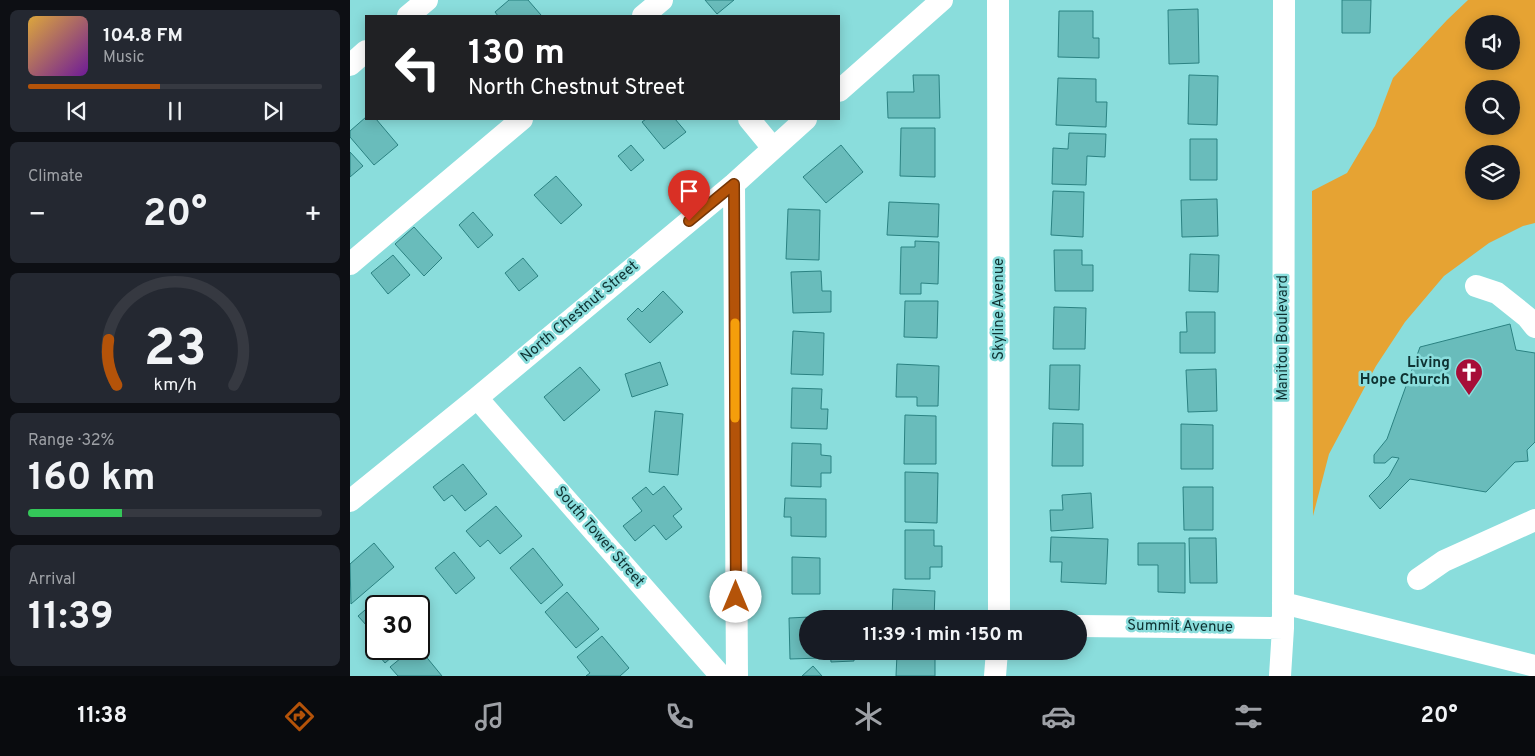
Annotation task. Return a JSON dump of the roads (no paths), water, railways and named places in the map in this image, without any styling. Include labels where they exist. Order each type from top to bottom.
[{"type":"street","points":[[409,15],[427,0]]},
{"type":"street","points":[[840,89],[942,0]]},
{"type":"street","name":"Skyline Avenue","points":[[998,0],[999,610]]},
{"type":"street","name":"Manitou Boulevard","points":[[1280,676],[1283,628],[1284,0]]},
{"type":"street","points":[[350,65],[365,52]]},
{"type":"street","points":[[350,264],[521,120]]},
{"type":"street","points":[[750,120],[773,148]]},
{"type":"street","name":"North Chestnut Street","points":[[350,501],[734,184],[805,120]]},
{"type":"street","points":[[734,184],[737,676]]},
{"type":"street","points":[[1476,286],[1497,293],[1535,327]]},
{"type":"street","name":"South Tower Street","points":[[477,398],[721,676]]},
{"type":"street","points":[[1418,579],[1444,561],[1535,520]]},
{"type":"street","points":[[1283,602],[1535,666]]},
{"type":"street","name":"Summit Avenue","points":[[1087,626],[1283,628]]},
{"type":"street","points":[[995,676],[996,660]]},
{"type":"place","name":"Living Hope Church","points":[[1469,396]]}]
